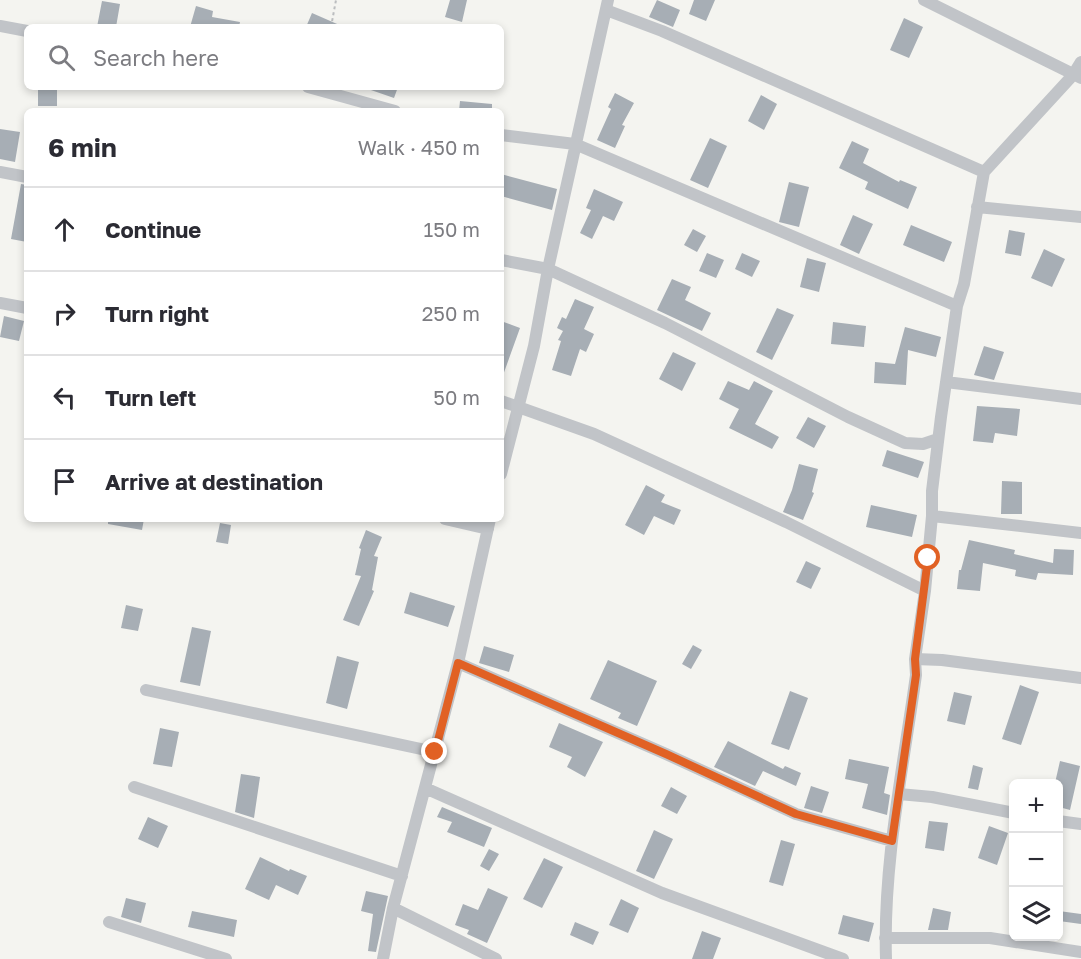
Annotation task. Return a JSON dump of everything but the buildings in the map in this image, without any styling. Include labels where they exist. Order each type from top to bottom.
[{"type":"street","points":[[924,0],[1077,77]]},
{"type":"street","points":[[504,463],[534,346],[548,269],[607,5],[984,172]]},
{"type":"street","points":[[0,27],[24,31]]},
{"type":"street","points":[[886,959],[885,938],[892,841],[916,675],[915,659],[925,591],[938,439],[957,306],[964,284],[984,172],[1077,77],[1081,62]]},
{"type":"street","points":[[319,90],[384,108]]},
{"type":"street","points":[[504,135],[575,144],[957,306]]},
{"type":"street","points":[[0,172],[24,176]]},
{"type":"street","points":[[977,207],[1081,217]]},
{"type":"street","points":[[504,261],[548,269],[665,323],[838,412],[905,443],[923,444],[938,439]]},
{"type":"street","points":[[0,303],[24,307]]},
{"type":"street","points":[[946,382],[1081,399]]},
{"type":"street","points":[[504,402],[594,434],[786,522],[925,591]]},
{"type":"street","points":[[932,516],[1081,533]]},
{"type":"street","points":[[383,959],[393,908],[458,663],[489,524],[471,522]]},
{"type":"street","points":[[915,659],[942,660],[1081,678]]},
{"type":"street","points":[[458,663],[796,814],[892,841]]},
{"type":"street","points":[[146,690],[435,752]]},
{"type":"street","points":[[134,787],[402,876]]},
{"type":"street","points":[[425,788],[662,893],[843,959]]},
{"type":"street","points":[[899,794],[932,797],[1009,812]]},
{"type":"street","points":[[1063,822],[1081,824]]},
{"type":"street","points":[[393,908],[496,959]]},
{"type":"street","points":[[109,922],[226,959]]},
{"type":"street","points":[[885,938],[990,938],[1081,952]]},
{"type":"path","points":[[332,24],[336,0]]},
{"type":"route","points":[[435,752],[458,663],[796,814],[892,841],[916,675],[915,659],[928,558]]}]
